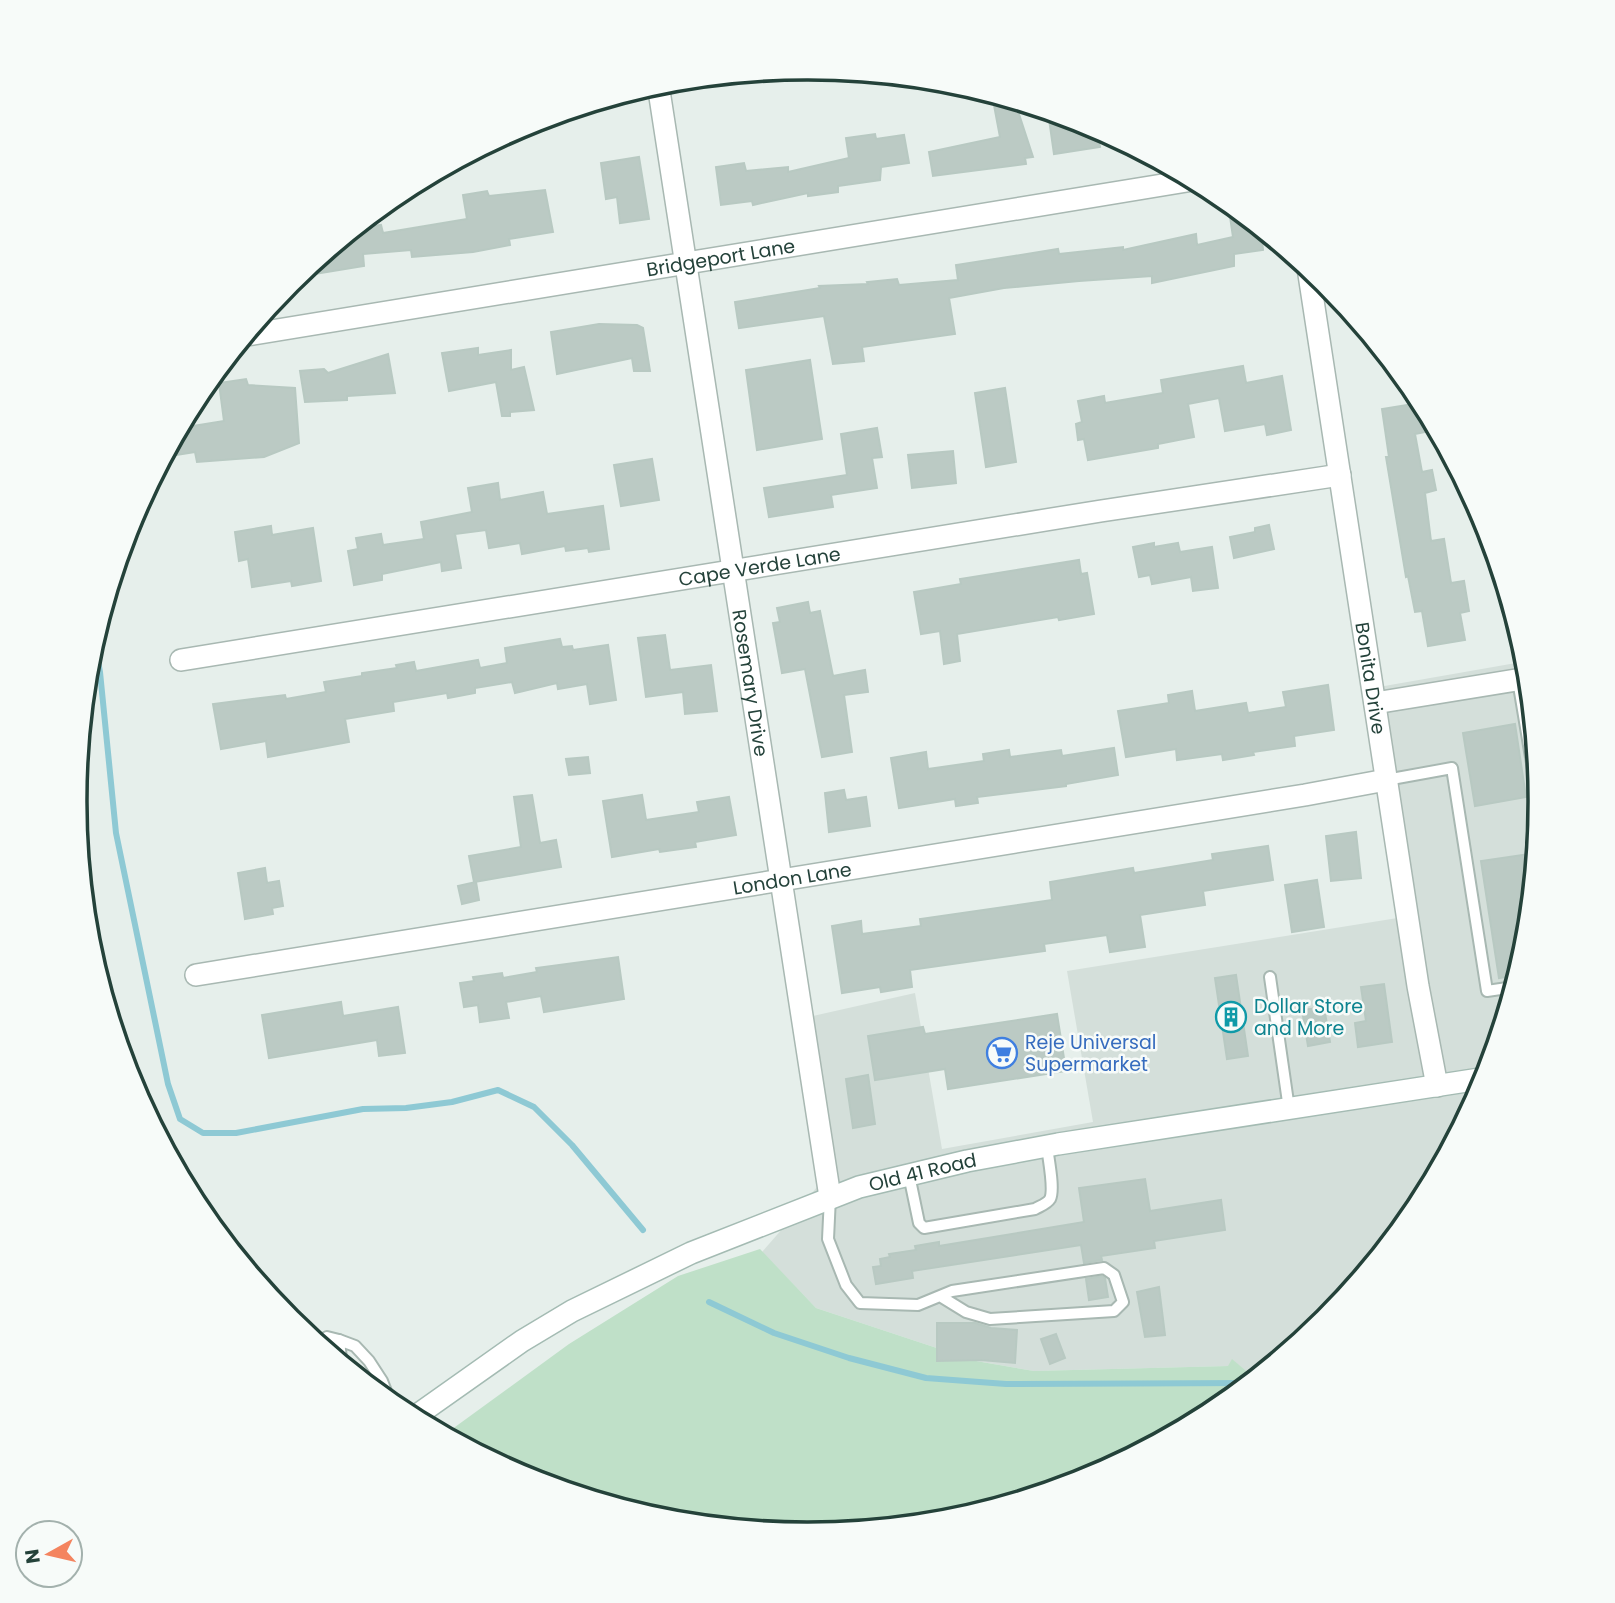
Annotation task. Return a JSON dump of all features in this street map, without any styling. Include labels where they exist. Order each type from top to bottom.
[{"type":"street","name":"Rosemary Drive","points":[[660,96],[830,1197]]},
{"type":"street","name":"Bridgeport Lane","points":[[259,333],[1177,183]]},
{"type":"street","name":"Bonita Drive","points":[[1311,286],[1418,986],[1437,1086]]},
{"type":"street","name":"Cape Verde Lane","points":[[181,660],[1101,511],[1340,475]]},
{"type":"street","points":[[1375,703],[1518,680]]},
{"type":"street","name":"London Lane","points":[[196,975],[1386,780]]},
{"type":"street","name":"Old 41 Road","points":[[423,1411],[522,1341],[572,1311],[691,1253],[859,1187],[1047,1146],[1472,1081]]},
{"type":"lane","points":[[1386,780],[1452,768],[1487,991],[1504,989]]},
{"type":"lane","points":[[1270,977],[1289,1109]]},
{"type":"lane","points":[[909,1175],[919,1223],[924,1228],[1035,1209],[1050,1198],[1047,1146]]},
{"type":"lane","points":[[830,1197],[828,1239],[846,1285],[860,1303],[918,1305],[952,1291],[1104,1268],[1114,1275],[1123,1302],[1114,1311],[990,1319],[966,1312],[940,1296]]},
{"type":"lane","points":[[326,1338],[355,1346],[369,1361],[383,1384]]},
{"type":"lane","points":[[339,1340],[340,1351]]},
{"type":"shaded area","points":[[1515,663],[1527,754],[1527,849],[1515,942],[1504,988],[1477,1069],[1056,1133],[964,1150],[856,1176],[812,1193],[831,1170],[804,1018],[915,993],[942,1149],[1093,1122],[1067,971],[1410,916],[1373,688]]},
{"type":"shaded area","points":[[1467,1092],[1432,1162],[1380,1240],[1350,1277],[1317,1311],[1248,1373],[1232,1360],[1229,1366],[1034,1371],[976,1361],[816,1308],[762,1252],[783,1228],[863,1197],[969,1171],[1060,1154]]},
{"type":"green space","points":[[760,1249],[816,1308],[976,1361],[1034,1371],[1228,1366],[1232,1359],[1248,1372],[1168,1426],[1083,1468],[994,1498],[948,1509],[855,1521],[760,1521],[667,1509],[621,1498],[532,1468],[452,1429],[569,1344],[678,1276]]},
{"type":"building","points":[[994,105],[1018,113],[1033,157],[1025,158],[1026,164],[933,176],[929,152],[1000,137]]},
{"type":"building","points":[[1050,123],[1099,143],[1100,147],[1054,154]]},
{"type":"building","points":[[875,134],[876,139],[904,135],[909,163],[881,167],[880,180],[838,186],[838,192],[808,196],[808,193],[753,205],[752,201],[721,205],[716,167],[744,163],[746,171],[788,167],[788,172],[849,158],[846,138]]},
{"type":"building","points":[[639,157],[649,219],[620,223],[617,197],[606,199],[601,163]]},
{"type":"building","points":[[545,190],[553,232],[509,239],[510,245],[473,252],[412,257],[411,250],[363,254],[364,266],[317,274],[373,226],[381,225],[383,233],[467,219],[463,195],[487,191],[489,196]]},
{"type":"building","points":[[1230,218],[1262,242],[1263,250],[1234,254],[1234,266],[1152,283],[1152,276],[1079,281],[1004,288],[949,298],[955,334],[862,347],[864,361],[833,364],[824,316],[739,328],[735,302],[820,288],[819,286],[868,284],[867,282],[897,279],[899,285],[958,280],[956,265],[1058,249],[1059,254],[1123,247],[1123,250],[1196,234],[1197,245],[1233,237]]},
{"type":"building","points":[[599,324],[637,325],[643,328],[650,371],[634,371],[632,358],[557,374],[551,332]]},
{"type":"building","points":[[478,348],[478,355],[511,350],[511,370],[524,367],[534,410],[510,412],[510,416],[502,416],[496,382],[449,391],[442,353]]},
{"type":"building","points":[[388,354],[395,393],[347,396],[347,400],[305,402],[300,371],[324,369],[328,373]]},
{"type":"building","points":[[810,360],[822,439],[757,450],[746,370]]},
{"type":"building","points":[[1243,366],[1246,383],[1282,376],[1291,430],[1267,435],[1265,424],[1225,431],[1219,398],[1188,404],[1194,437],[1158,444],[1158,448],[1088,460],[1084,439],[1078,440],[1076,424],[1082,422],[1078,401],[1104,396],[1105,403],[1163,393],[1161,380]]},
{"type":"building","points":[[246,379],[248,385],[295,388],[299,443],[264,457],[197,462],[195,452],[176,455],[193,425],[224,421],[221,383]]},
{"type":"building","points":[[1005,388],[1016,462],[986,467],[975,393]]},
{"type":"building","points":[[1409,405],[1424,429],[1425,432],[1415,434],[1422,472],[1432,470],[1436,490],[1425,493],[1431,541],[1444,539],[1451,583],[1464,581],[1469,611],[1460,613],[1465,640],[1428,646],[1422,611],[1415,612],[1408,576],[1406,577],[1386,457],[1389,457],[1382,409]]},
{"type":"building","points":[[877,428],[882,457],[872,458],[877,488],[831,495],[833,507],[769,517],[764,488],[847,475],[841,434]]},
{"type":"building","points":[[953,451],[956,483],[912,488],[908,455]]},
{"type":"building","points":[[652,459],[659,500],[621,506],[614,465]]},
{"type":"building","points":[[498,483],[500,500],[543,492],[547,514],[603,506],[609,549],[566,551],[565,546],[522,554],[520,543],[489,548],[486,530],[455,534],[461,568],[442,571],[441,562],[382,574],[382,580],[354,585],[348,551],[358,549],[356,538],[381,534],[383,545],[424,539],[421,522],[472,512],[468,488]]},
{"type":"building","points":[[1269,525],[1274,549],[1234,558],[1230,537],[1255,532],[1255,528]]},
{"type":"building","points":[[271,526],[272,535],[313,528],[321,581],[292,586],[291,581],[252,587],[248,559],[239,561],[235,532]]},
{"type":"building","points":[[1154,543],[1154,547],[1178,543],[1180,552],[1212,547],[1218,588],[1193,591],[1191,577],[1152,584],[1150,575],[1139,577],[1133,547]]},
{"type":"building","points":[[1079,560],[1081,574],[1087,573],[1094,614],[1059,620],[1058,617],[957,634],[960,661],[944,664],[940,631],[921,634],[914,592],[961,584],[960,579]]},
{"type":"building","points":[[808,602],[810,613],[820,611],[833,676],[865,670],[868,692],[844,695],[852,752],[822,757],[805,669],[782,673],[773,623],[780,622],[777,608]]},
{"type":"building","points":[[665,635],[670,670],[711,665],[717,711],[685,714],[683,692],[646,697],[638,638]]},
{"type":"building","points":[[560,639],[562,647],[572,646],[573,650],[608,645],[616,700],[590,704],[587,684],[558,689],[557,683],[515,693],[512,682],[475,688],[475,693],[448,698],[447,693],[393,702],[394,711],[345,719],[349,742],[268,757],[266,741],[221,749],[213,704],[285,695],[286,699],[326,692],[324,682],[362,676],[362,673],[397,668],[396,665],[414,662],[416,671],[478,660],[480,668],[507,663],[505,648]]},
{"type":"building","points":[[1328,685],[1334,730],[1294,736],[1295,746],[1253,752],[1254,755],[1223,760],[1222,754],[1177,760],[1176,749],[1126,757],[1118,711],[1169,703],[1168,695],[1192,691],[1195,711],[1246,703],[1248,713],[1286,707],[1283,692]]},
{"type":"building","points":[[1515,724],[1526,797],[1475,806],[1463,733]]},
{"type":"building","points":[[1114,748],[1118,775],[1066,786],[977,797],[978,803],[956,806],[955,799],[899,808],[891,758],[926,752],[928,769],[984,761],[983,754],[1009,750],[1010,757],[1061,750],[1062,756]]},
{"type":"building","points":[[588,757],[590,773],[569,775],[566,759]]},
{"type":"building","points":[[844,790],[846,800],[866,797],[870,826],[829,832],[825,793]]},
{"type":"building","points":[[532,795],[540,843],[556,840],[561,867],[474,882],[469,856],[521,847],[514,797]]},
{"type":"building","points":[[642,795],[646,820],[699,812],[697,802],[729,797],[736,835],[695,842],[696,847],[660,852],[659,849],[612,857],[603,801]]},
{"type":"building","points":[[1356,832],[1361,878],[1331,881],[1326,836]]},
{"type":"building","points":[[1268,846],[1273,880],[1203,891],[1205,905],[1140,915],[1145,947],[1110,952],[1107,935],[1044,944],[1045,951],[910,970],[912,987],[881,992],[880,987],[842,993],[832,926],[861,921],[862,934],[921,926],[920,919],[1052,900],[1050,882],[1133,868],[1134,873],[1213,860],[1212,854]]},
{"type":"building","points":[[1526,854],[1515,942],[1507,977],[1499,978],[1481,861]]},
{"type":"building","points":[[265,868],[267,883],[279,881],[283,906],[272,908],[273,914],[245,919],[238,873]]},
{"type":"building","points":[[1317,880],[1324,927],[1292,932],[1285,885]]},
{"type":"building","points":[[476,882],[479,900],[462,904],[458,886]]},
{"type":"building","points":[[618,957],[624,999],[544,1012],[541,996],[506,1002],[509,1018],[480,1022],[478,1005],[464,1007],[460,983],[474,981],[473,977],[502,973],[503,978],[537,972],[536,968]]},
{"type":"building","name":"Dollar Store and More","points":[[1236,975],[1248,1056],[1227,1059],[1215,978]]},
{"type":"building","points":[[1384,984],[1392,1042],[1358,1047],[1355,1023],[1366,1021],[1361,987]]},
{"type":"building","points":[[341,1002],[343,1016],[398,1007],[405,1053],[379,1056],[377,1040],[269,1058],[262,1015]]},
{"type":"building","points":[[1324,1007],[1330,1042],[1308,1046],[1302,1010]]},
{"type":"building","points":[[1057,1014],[1066,1071],[948,1089],[945,1069],[875,1080],[868,1036],[923,1027],[925,1034]]},
{"type":"building","points":[[868,1075],[875,1124],[853,1128],[846,1079]]},
{"type":"building","points":[[1145,1179],[1150,1211],[1221,1200],[1225,1230],[1154,1241],[1155,1248],[1101,1256],[1102,1260],[1084,1263],[1081,1245],[912,1271],[913,1278],[876,1284],[873,1267],[881,1266],[880,1259],[890,1257],[889,1254],[916,1250],[915,1246],[939,1242],[939,1246],[1084,1222],[1079,1188]]},
{"type":"building","points":[[1102,1276],[1105,1278],[1108,1297],[1089,1300],[1086,1279]]},
{"type":"building","points":[[1159,1287],[1165,1335],[1145,1337],[1137,1292]]},
{"type":"building","points":[[937,1323],[975,1323],[991,1328],[1017,1330],[1015,1363],[981,1360],[937,1361]]},
{"type":"building","points":[[1056,1334],[1065,1358],[1050,1364],[1041,1339]]},
{"type":"waterway","points":[[99,667],[116,833],[168,1084],[180,1119],[203,1133],[236,1133],[363,1109],[406,1108],[452,1102],[498,1090],[534,1107],[572,1145],[643,1230]]},
{"type":"waterway","points":[[709,1302],[774,1333],[849,1358],[926,1378],[1006,1384],[1233,1383]]},
{"type":"place","name":"Dollar Store and More","points":[[1231,1017]]},
{"type":"place","name":"Reje Universal Supermarket","points":[[1002,1053]]}]
